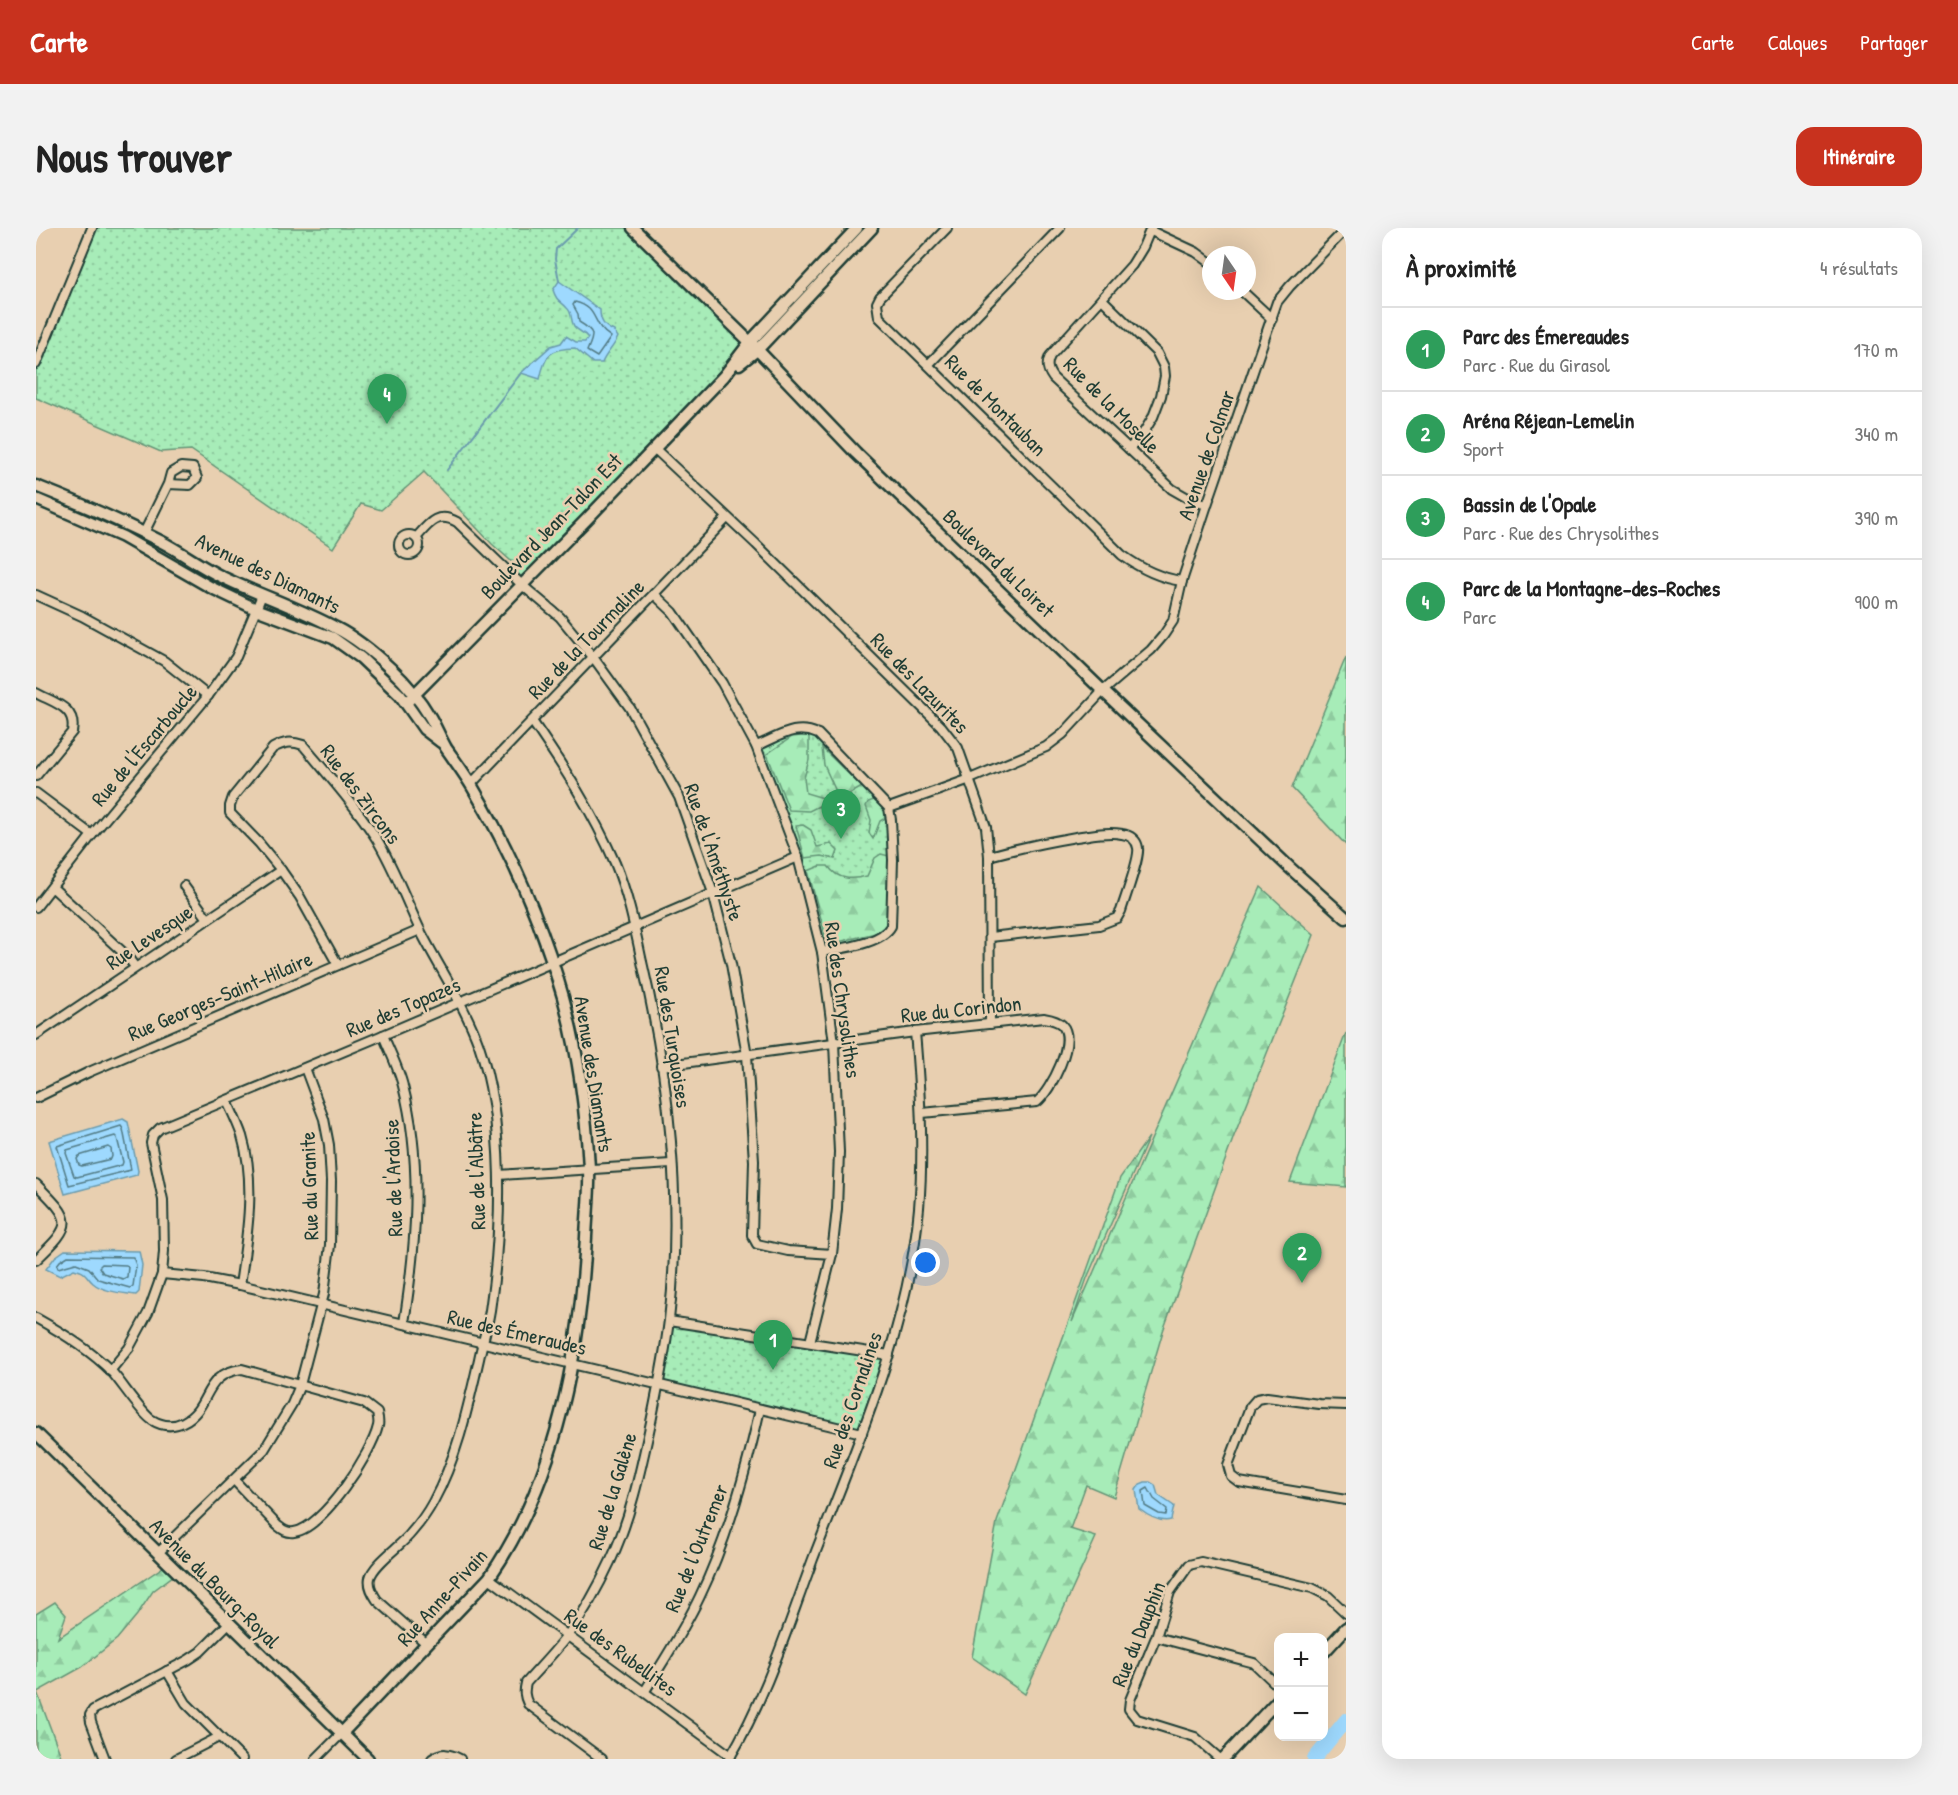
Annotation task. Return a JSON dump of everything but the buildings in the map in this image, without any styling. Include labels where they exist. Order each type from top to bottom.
[{"type":"street","points":[[36,364],[92,228]]},
{"type":"street","name":"Boulevard du Loiret","points":[[633,228],[754,345],[856,453],[1103,691],[1346,918]]},
{"type":"street","name":"Boulevard Jean-Talon Est","points":[[754,345],[857,228]]},
{"type":"street","name":"Boulevard Jean-Talon Est","points":[[406,703],[754,345],[872,228]]},
{"type":"street","name":"Rue de Montauban","points":[[947,228],[880,297],[877,303],[879,317],[1122,555],[1155,575],[1182,581]]},
{"type":"street","points":[[928,364],[1060,228]]},
{"type":"street","name":"Avenue de Colmar","points":[[889,808],[969,779],[1046,747],[1063,734],[1103,691],[1151,650],[1163,636],[1173,621],[1182,581],[1278,302],[1290,286],[1346,229]]},
{"type":"street","points":[[1151,230],[1202,256]]},
{"type":"street","name":"Rue de la Moselle","points":[[1151,230],[1132,265],[1050,356],[1047,365],[1053,378],[1172,489],[1193,501],[1208,505]]},
{"type":"street","points":[[1102,299],[1157,353],[1164,367],[1165,376],[1161,396],[1153,417],[1129,449]]},
{"type":"street","points":[[1252,300],[1272,319]]},
{"type":"street","name":"Rue des Lazurites","points":[[654,448],[756,544],[941,726],[958,748],[987,827],[990,1024]]},
{"type":"street","points":[[144,533],[168,484]]},
{"type":"street","name":"Avenue des Diamants","points":[[36,486],[91,507],[144,533],[218,575],[338,628],[391,669],[415,695],[432,719],[444,744],[471,784],[505,846],[523,885],[564,1001],[576,1058],[589,1170],[584,1269],[573,1364]]},
{"type":"street","name":"Avenue des Diamants","points":[[36,499],[123,537],[210,587],[256,609],[333,638],[361,658],[406,703],[424,729],[444,744]]},
{"type":"street","name":"Rue de l'Améthyste","points":[[416,538],[434,520],[448,517],[457,522],[522,585],[560,617],[630,708],[679,797],[713,893],[731,964],[747,1055],[754,1161],[752,1235],[757,1244],[788,1251],[832,1254]]},
{"type":"street","name":"Rue de la Tourmaline","points":[[471,784],[727,518]]},
{"type":"street","name":"Rue des Chrysolithes","points":[[654,594],[674,612],[722,683],[756,746],[798,857],[822,952],[834,1043],[839,1152],[837,1209],[832,1254],[810,1342]]},
{"type":"street","points":[[36,595],[82,616],[164,661],[208,696]]},
{"type":"street","name":"Rue de l'Escarboucle","points":[[36,907],[92,835],[208,696],[236,657],[262,595]]},
{"type":"street","points":[[36,693],[68,710],[73,719],[72,732],[36,776]]},
{"type":"street","name":"Rue des Turquoises","points":[[532,721],[568,773],[591,813],[616,865],[634,926],[649,993],[668,1115],[673,1244],[669,1321],[658,1384]]},
{"type":"street","points":[[756,746],[783,733],[806,729],[818,734],[889,808],[893,860],[891,926],[888,932],[874,939],[822,952]]},
{"type":"street","name":"Rue des Zircons","points":[[338,964],[300,897],[281,870],[260,843],[230,813],[234,797],[273,748],[282,743],[292,742],[303,745],[375,837],[389,861],[420,930],[459,1002]]},
{"type":"street","points":[[36,793],[92,835]]},
{"type":"street","points":[[989,856],[1027,846],[1104,833],[1130,837],[1138,848],[1138,859],[1117,918],[1100,925],[990,937]]},
{"type":"street","name":"Rue des Topazes","points":[[162,1274],[163,1200],[151,1151],[153,1135],[160,1128],[798,857]]},
{"type":"street","name":"Rue Levesque","points":[[36,1035],[281,870]]},
{"type":"street","points":[[184,886],[208,919]]},
{"type":"street","points":[[52,887],[127,956],[135,967]]},
{"type":"street","name":"Rue Georges-Saint-Hilaire","points":[[36,1098],[100,1068],[420,930]]},
{"type":"street","name":"Rue de l'Albâtre","points":[[427,1644],[377,1600],[372,1593],[370,1579],[388,1555],[411,1534],[432,1503],[447,1472],[468,1408],[491,1306],[495,1274],[499,1175],[495,1123],[488,1076],[478,1044],[459,1002]]},
{"type":"street","name":"Rue du Corindon","points":[[661,1066],[915,1032],[1044,1018],[1055,1020],[1063,1025],[1068,1042],[1050,1088],[1037,1102],[922,1113]]},
{"type":"street","name":"Rue des Cornalines","points":[[730,1757],[758,1704],[890,1355],[908,1279],[919,1210],[922,1113],[915,1032]]},
{"type":"street","name":"Rue de l'Ardoise","points":[[382,1035],[403,1083],[413,1141],[414,1243],[404,1323]]},
{"type":"street","name":"Rue du Granite","points":[[158,1553],[264,1450],[292,1404],[300,1385],[324,1294],[330,1245],[329,1145],[324,1119],[305,1068]]},
{"type":"street","points":[[227,1101],[242,1134],[249,1187],[245,1251],[240,1285]]},
{"type":"street","points":[[499,1175],[671,1164]]},
{"type":"street","points":[[36,1184],[58,1207],[65,1221],[64,1230],[36,1260]]},
{"type":"street","points":[[110,1371],[129,1348],[144,1322],[162,1274]]},
{"type":"street","name":"Rue des Émeraudes","points":[[162,1274],[204,1278],[240,1285],[862,1433]]},
{"type":"street","points":[[36,1318],[82,1346],[110,1371],[151,1420],[164,1425],[184,1422],[192,1416],[222,1374],[242,1369],[364,1403],[377,1413],[378,1428],[358,1470],[346,1488],[310,1525],[301,1530],[285,1531],[234,1480]]},
{"type":"street","points":[[669,1321],[890,1355]]},
{"type":"street","name":"Rue Anne-Pivain","points":[[316,1759],[489,1578],[503,1557],[522,1522],[537,1484],[559,1423],[573,1364]]},
{"type":"street","name":"Rue de la Galène","points":[[602,1759],[528,1704],[525,1697],[526,1683],[567,1636],[612,1559],[645,1451],[658,1384]]},
{"type":"street","points":[[1346,1405],[1267,1397],[1257,1399],[1250,1407],[1228,1465],[1228,1471],[1233,1480],[1239,1482],[1346,1500]]},
{"type":"street","name":"Rue de l'Outremer","points":[[645,1691],[680,1636],[701,1594],[726,1532],[752,1448],[760,1409]]},
{"type":"street","name":"Avenue du Bourg-Royal","points":[[36,1433],[368,1759]]},
{"type":"street","name":"Rue du Dauphin","points":[[1222,1759],[1195,1737],[1137,1719],[1129,1710],[1130,1700],[1156,1637],[1170,1592],[1189,1564],[1201,1562],[1312,1588],[1328,1596],[1346,1613]]},
{"type":"street","name":"Rue des Rubellites","points":[[489,1578],[645,1691],[730,1757]]},
{"type":"street","points":[[105,1759],[91,1722],[90,1716],[93,1710],[188,1660],[200,1652],[229,1623]]},
{"type":"street","points":[[1328,1647],[1346,1629]]},
{"type":"street","points":[[1156,1637],[1254,1663],[1274,1682]]},
{"type":"street","points":[[167,1671],[186,1703],[242,1759]]},
{"type":"street","points":[[1222,1759],[1274,1704]]},
{"type":"street","points":[[176,1759],[219,1737]]},
{"type":"street","points":[[432,1759],[445,1753],[460,1759]]},
{"type":"green space","points":[[92,228],[633,228],[750,342],[522,585],[511,561],[424,472],[381,510],[361,504],[333,548],[191,450],[161,452],[36,398],[36,364]]},
{"type":"green space","points":[[1346,657],[1346,845],[1292,788]]},
{"type":"green space","points":[[783,733],[818,734],[889,808],[893,860],[883,936],[822,952],[798,857],[756,746]]},
{"type":"green space","points":[[809,735],[809,760],[804,778],[806,793],[823,798],[827,802],[809,811],[789,810],[767,754],[792,737]]},
{"type":"green space","points":[[822,748],[862,787],[839,798],[824,765]]},
{"type":"green space","points":[[874,800],[886,811],[887,817],[880,821],[873,839],[869,833],[871,820],[866,806],[868,802]]},
{"type":"green space","points":[[803,825],[811,830],[817,847],[831,844],[838,851],[835,859],[822,856],[805,858],[796,826]]},
{"type":"green space","points":[[881,854],[889,856],[889,925],[884,931],[834,943],[827,941],[808,871],[820,866],[828,866],[836,874],[845,878],[867,876],[875,858]]},
{"type":"green space","points":[[1261,887],[1314,935],[1234,1136],[1163,1331],[1114,1497],[1086,1485],[1070,1529],[1096,1537],[1025,1694],[972,1657],[997,1522],[1120,1178],[1149,1137],[1087,1278],[1072,1322]]},
{"type":"green space","points":[[1346,1033],[1346,1187],[1290,1182]]},
{"type":"green space","points":[[669,1321],[889,1355],[862,1433],[658,1384]]},
{"type":"green space","points":[[166,1565],[174,1575],[153,1591],[117,1639],[82,1667],[37,1692],[62,1759],[36,1759],[36,1614],[55,1602],[66,1615],[58,1638]]},
{"type":"water","points":[[559,281],[600,310],[603,323],[618,337],[602,363],[593,363],[575,348],[554,351],[544,364],[540,379],[521,373],[551,346],[561,343],[566,336],[576,342],[585,342],[588,338],[575,328],[569,310],[556,297],[553,290]]},
{"type":"water","points":[[123,1119],[128,1122],[137,1175],[65,1194],[49,1141]]},
{"type":"water","points":[[65,1250],[139,1251],[142,1265],[139,1292],[136,1295],[102,1288],[93,1283],[84,1273],[74,1269],[60,1276],[46,1269],[55,1257]]},
{"type":"water","points":[[1145,1482],[1155,1485],[1158,1495],[1174,1506],[1171,1520],[1158,1520],[1139,1509],[1136,1490],[1140,1484]]},
{"type":"waterway","points":[[559,281],[555,259],[556,249],[578,228]]},
{"type":"waterway","points":[[447,470],[521,373]]},
{"type":"waterway","points":[[1314,1759],[1346,1720]]},
{"type":"place","name":"Parc de la Montagne-des-Roches","points":[[387,424]]},
{"type":"place","name":"Bassin de l'Opale","points":[[841,839]]},
{"type":"place","name":"Aréna Réjean‑Lemelin","points":[[1302,1283]]},
{"type":"place","name":"Parc des Émereaudes","points":[[773,1370]]}]
